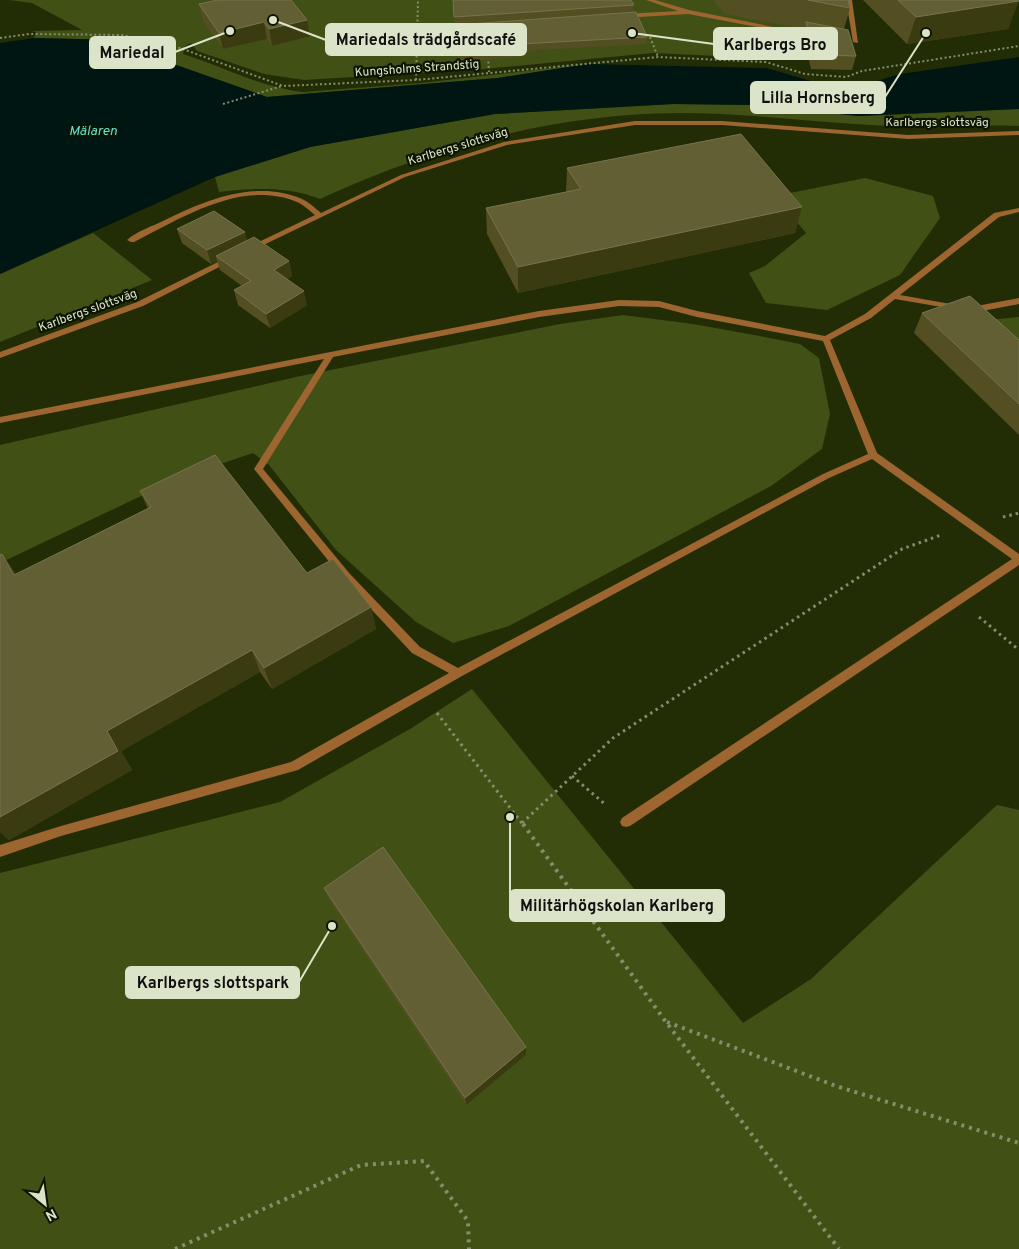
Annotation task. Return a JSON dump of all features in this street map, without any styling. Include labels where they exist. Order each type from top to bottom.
[{"type":"street","points":[[649,0],[688,12],[827,38]]},
{"type":"street","points":[[846,41],[856,42],[849,0]]},
{"type":"street","points":[[613,17],[688,12]]},
{"type":"street","points":[[443,29],[485,26]]},
{"type":"street","name":"Karlbergs slottsväg","points":[[244,252],[403,176],[506,143],[635,123],[722,122],[908,136],[1019,133]]},
{"type":"street","points":[[131,240],[217,198],[254,194],[279,194],[300,201],[321,216]]},
{"type":"street","points":[[0,420],[539,314],[619,303],[659,304],[697,314],[826,339],[868,316],[997,215],[1019,210]]},
{"type":"street","name":"Karlbergs slottsväg","points":[[0,356],[140,304],[235,257]]},
{"type":"street","points":[[893,296],[969,310],[1019,301]]},
{"type":"street","points":[[626,822],[1019,560],[873,455],[826,339]]},
{"type":"street","points":[[330,356],[258,469],[347,576],[416,650],[458,673]]},
{"type":"street","points":[[0,851],[61,831],[294,766],[458,673],[826,476],[873,455]]},
{"type":"path","points":[[416,80],[418,0]]},
{"type":"path","points":[[485,26],[489,72]]},
{"type":"path","name":"Kungsholms Strandstig","points":[[0,38],[29,34],[123,35],[180,48],[283,86],[416,80],[658,57],[766,62],[805,74],[846,77],[862,71],[1019,46]]},
{"type":"path","points":[[223,104],[283,86]]},
{"type":"path","points":[[522,823],[613,738],[902,549],[970,524]]},
{"type":"path","points":[[959,600],[1019,650]]},
{"type":"path","points":[[422,693],[522,823],[666,1022],[839,1249]]},
{"type":"path","points":[[572,776],[626,822]]},
{"type":"path","points":[[666,1022],[836,1086],[1019,1143]]},
{"type":"path","points":[[175,1249],[361,1165],[424,1161],[468,1221],[469,1249]]},
{"type":"green space","points":[[9,0],[772,0],[842,38],[777,59],[653,53],[483,69],[304,80],[264,74],[197,51],[191,43],[185,46],[183,54],[272,86],[303,92],[421,83],[587,64],[498,78],[267,97],[162,60],[120,40],[34,38],[36,32],[31,31],[82,30],[32,3]]},
{"type":"green space","points":[[673,104],[754,105],[858,116],[1019,109],[1019,126],[864,125],[705,113],[632,115],[540,127],[494,137],[406,164],[362,180],[320,199],[296,192],[270,189],[219,192],[215,177],[310,147],[495,114]]},
{"type":"green space","points":[[865,178],[933,196],[940,218],[900,275],[827,310],[766,303],[749,273],[765,266],[806,233],[775,196]]},
{"type":"green space","points":[[93,233],[152,280],[0,342],[0,274]]},
{"type":"green space","points":[[623,315],[693,324],[800,344],[819,358],[830,414],[822,449],[771,486],[509,626],[453,643],[416,622],[336,550],[269,465],[253,453],[179,478],[0,563],[0,445],[296,377],[560,324]]},
{"type":"green space","points":[[1019,317],[1019,345],[979,321]]},
{"type":"green space","points":[[472,689],[743,1023],[811,979],[997,805],[1019,810],[1019,1249],[0,1249],[0,873],[280,802],[410,729]]},
{"type":"water","name":"Mälaren","points":[[34,38],[120,40],[162,60],[267,97],[498,78],[587,64],[767,68],[831,87],[854,88],[900,74],[1019,57],[1019,109],[858,116],[754,105],[673,104],[495,114],[310,147],[215,177],[0,274],[0,43]]},
{"type":"building","points":[[218,0],[291,0],[307,20],[269,29],[264,22],[219,33],[199,4]]},
{"type":"building","points":[[453,0],[631,0],[634,5],[454,17]]},
{"type":"building","points":[[808,0],[848,0],[850,8]]},
{"type":"building","points":[[898,0],[1017,0],[1019,1],[916,17]]},
{"type":"building","points":[[636,12],[647,37],[520,44],[522,50],[458,55],[455,25]]},
{"type":"building","points":[[806,22],[848,30],[856,56],[815,55]]},
{"type":"building","points":[[741,134],[802,207],[518,267],[486,208],[581,189],[567,168]]},
{"type":"building","points":[[214,211],[245,232],[207,250],[177,229]]},
{"type":"building","points":[[254,237],[289,261],[274,270],[304,291],[266,314],[234,290],[251,281],[216,256]]},
{"type":"building","points":[[970,296],[1019,340],[1019,404],[922,313]]},
{"type":"building","points":[[215,455],[307,573],[333,559],[371,607],[264,668],[252,650],[107,731],[118,751],[0,817],[0,555],[2,554],[14,575],[151,507],[140,491]]},
{"type":"building","points":[[383,847],[526,1047],[465,1098],[324,888]]},
{"type":"place","name":"Mariedals trädgårdscafé","points":[[273,20]]},
{"type":"place","name":"Mariedal","points":[[230,31]]},
{"type":"place","name":"Karlbergs Bro","points":[[632,33]]},
{"type":"place","name":"Lilla Hornsberg","points":[[926,33]]},
{"type":"place","name":"Militärhögskolan Karlberg","points":[[510,817]]},
{"type":"place","name":"Karlbergs slottspark","points":[[332,926]]}]
